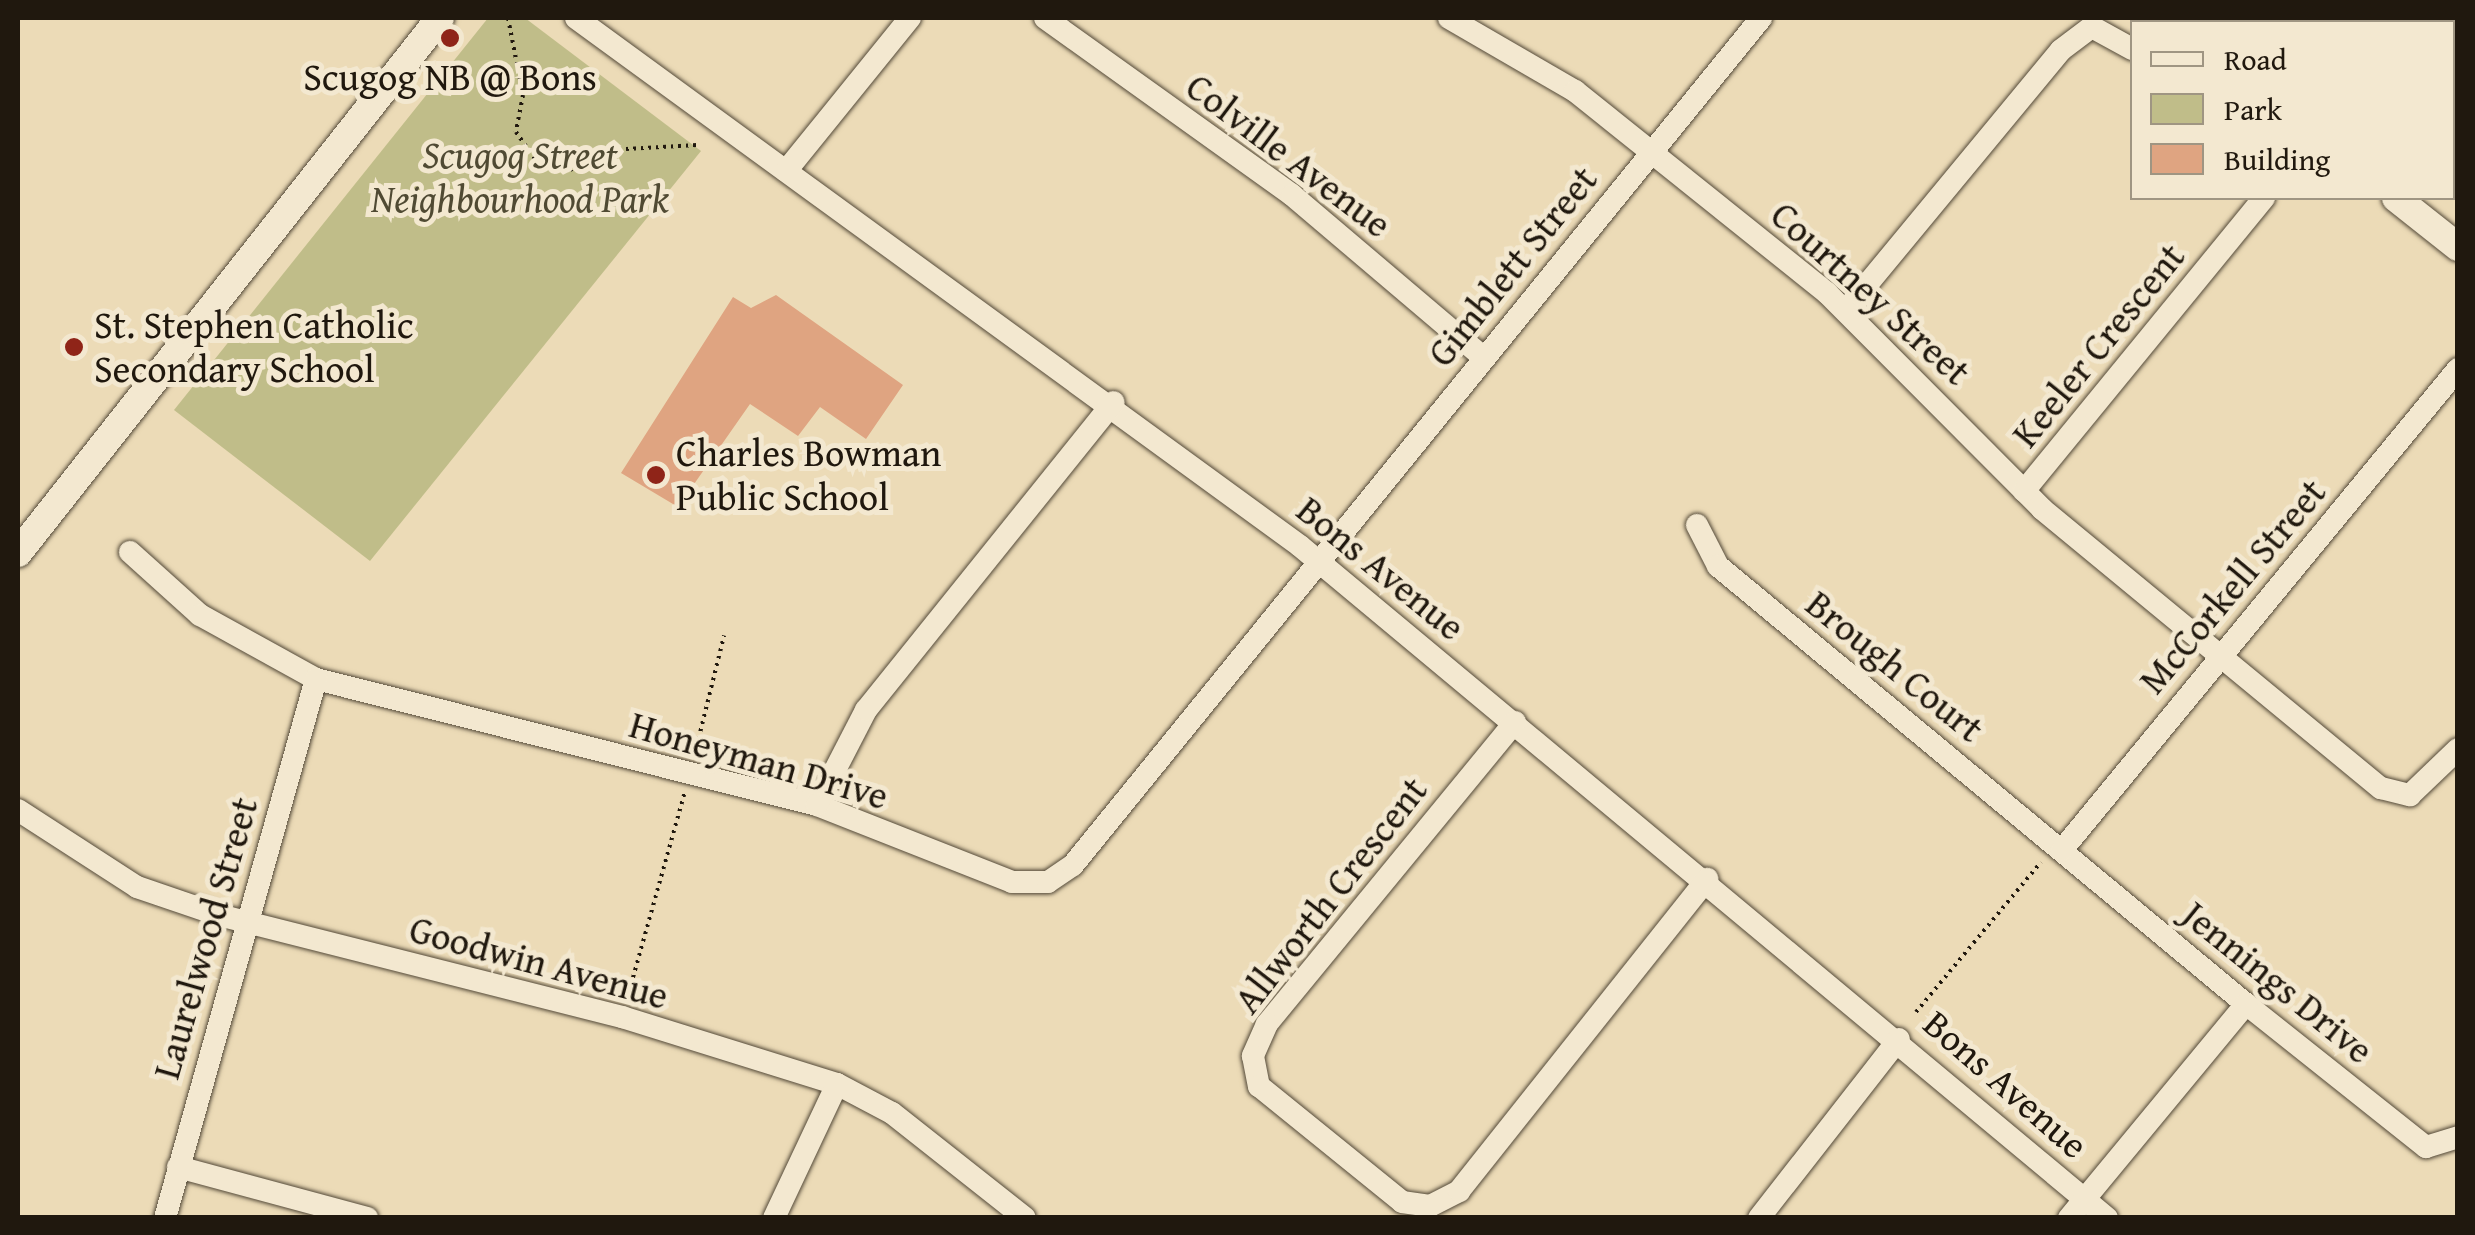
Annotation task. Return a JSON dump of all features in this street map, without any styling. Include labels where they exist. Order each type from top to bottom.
[{"type":"street","points":[[18,554],[440,18]]},
{"type":"street","name":"Bons Avenue","points":[[576,18],[1114,402],[1315,558],[1900,1038],[2107,1218]]},
{"type":"street","points":[[786,171],[910,18]]},
{"type":"street","name":"Colville Avenue","points":[[1045,18],[1292,196],[1483,357]]},
{"type":"street","name":"Courtney Street","points":[[1450,18],[1575,91],[1846,310],[2024,491],[2218,657]]},
{"type":"street","name":"Gimblett Street","points":[[1315,558],[1761,18]]},
{"type":"street","points":[[1846,310],[2061,50],[2092,27],[2130,48]]},
{"type":"street","name":"Keeler Crescent","points":[[2024,491],[2262,200]]},
{"type":"street","points":[[2399,200],[2458,247]]},
{"type":"street","name":"McCorkell Street","points":[[2062,850],[2458,369]]},
{"type":"street","points":[[817,805],[866,710],[1114,402]]},
{"type":"street","name":"Brough Court","points":[[1697,525],[1718,566],[2062,850]]},
{"type":"street","name":"Honeyman Drive","points":[[130,552],[200,615],[316,678],[817,805],[1012,882],[1048,882],[1074,865],[1315,558]]},
{"type":"street","points":[[2218,657],[2396,796],[2423,788],[2458,749]]},
{"type":"street","name":"Laurelwood Street","points":[[165,1218],[242,922],[316,678]]},
{"type":"street","name":"Allworth Crescent","points":[[1514,722],[1267,1024],[1253,1056],[1258,1086],[1402,1202],[1430,1206],[1459,1191],[1707,879]]},
{"type":"street","name":"Goodwin Avenue","points":[[18,810],[137,887],[242,922],[622,1017],[837,1084],[892,1113],[1025,1218]]},
{"type":"street","name":"Jennings Drive","points":[[2062,850],[2426,1147],[2458,1137]]},
{"type":"street","points":[[2069,1218],[2246,1004]]},
{"type":"street","points":[[1759,1218],[1900,1038]]},
{"type":"street","points":[[774,1218],[837,1084]]},
{"type":"street","points":[[178,1167],[368,1218]]},
{"type":"path","points":[[508,18],[523,95],[516,132],[538,164],[570,170],[626,149],[696,145]]},
{"type":"path","points":[[622,1017],[724,636]]},
{"type":"path","points":[[1916,1012],[2043,859],[2062,850]]},
{"type":"green space","name":"Scugog Street Neighbourhood Park","points":[[488,18],[525,18],[701,151],[370,561],[174,410]]},
{"type":"building","points":[[776,295],[903,385],[866,439],[820,407],[798,436],[750,404],[678,507],[621,473],[733,297],[751,308]]},
{"type":"place","name":"Scugog NB @ Bons","points":[[450,38]]},
{"type":"place","name":"St. Stephen Catholic Secondary School","points":[[74,347]]},
{"type":"place","name":"Charles Bowman Public School","points":[[656,475]]}]
